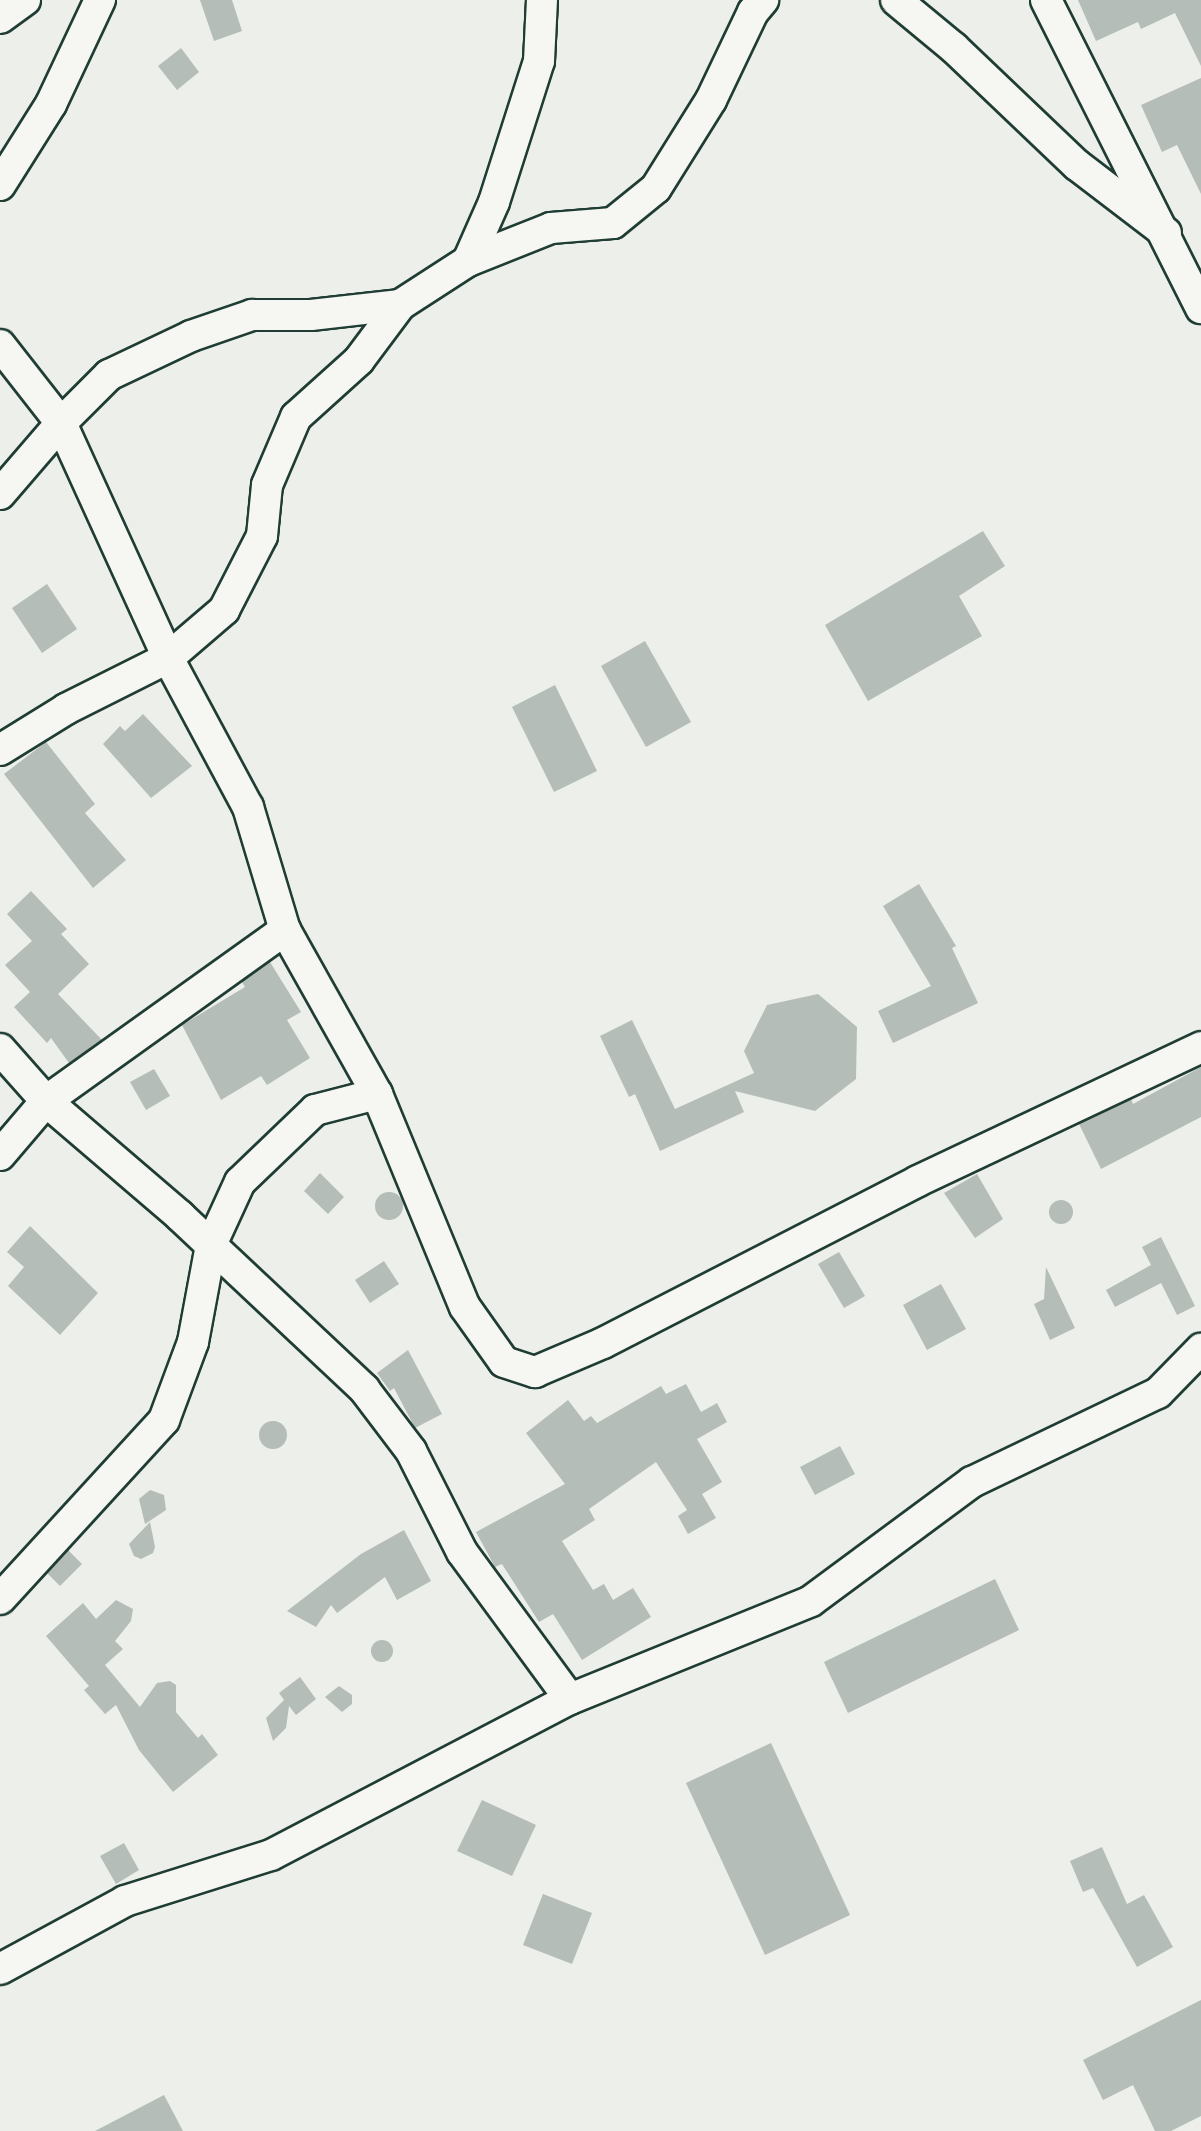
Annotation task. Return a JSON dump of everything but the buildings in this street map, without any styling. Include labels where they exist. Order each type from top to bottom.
[{"type":"street","points":[[0,18],[25,0]]},
{"type":"street","points":[[0,185],[51,104],[100,0]]},
{"type":"street","points":[[468,261],[495,202],[539,61],[542,0]]},
{"type":"street","points":[[0,750],[66,709],[168,658],[224,610],[262,536],[267,485],[296,417],[359,360],[400,305],[468,261],[551,228],[613,223],[656,188],[711,100],[753,12],[763,0]]},
{"type":"street","points":[[896,0],[954,48],[1077,165],[1166,232]]},
{"type":"street","points":[[1046,0],[1166,232],[1201,308]]},
{"type":"street","points":[[0,494],[61,423],[109,375],[191,336],[252,315],[311,315],[400,305]]},
{"type":"street","points":[[0,345],[61,423],[168,658],[248,807],[285,930],[376,1094],[465,1307],[504,1362],[535,1372],[674,1309],[918,1181],[1201,1047]]},
{"type":"street","points":[[0,1155],[46,1101],[285,930]]},
{"type":"street","points":[[0,1049],[46,1101],[211,1245],[364,1389],[411,1451],[462,1552],[570,1699]]},
{"type":"street","points":[[0,1599],[164,1420],[193,1342],[211,1245],[240,1182],[315,1110],[376,1094]]},
{"type":"street","points":[[0,1969],[125,1901],[271,1855],[570,1699],[811,1601],[972,1482],[1158,1393],[1201,1349]]}]
